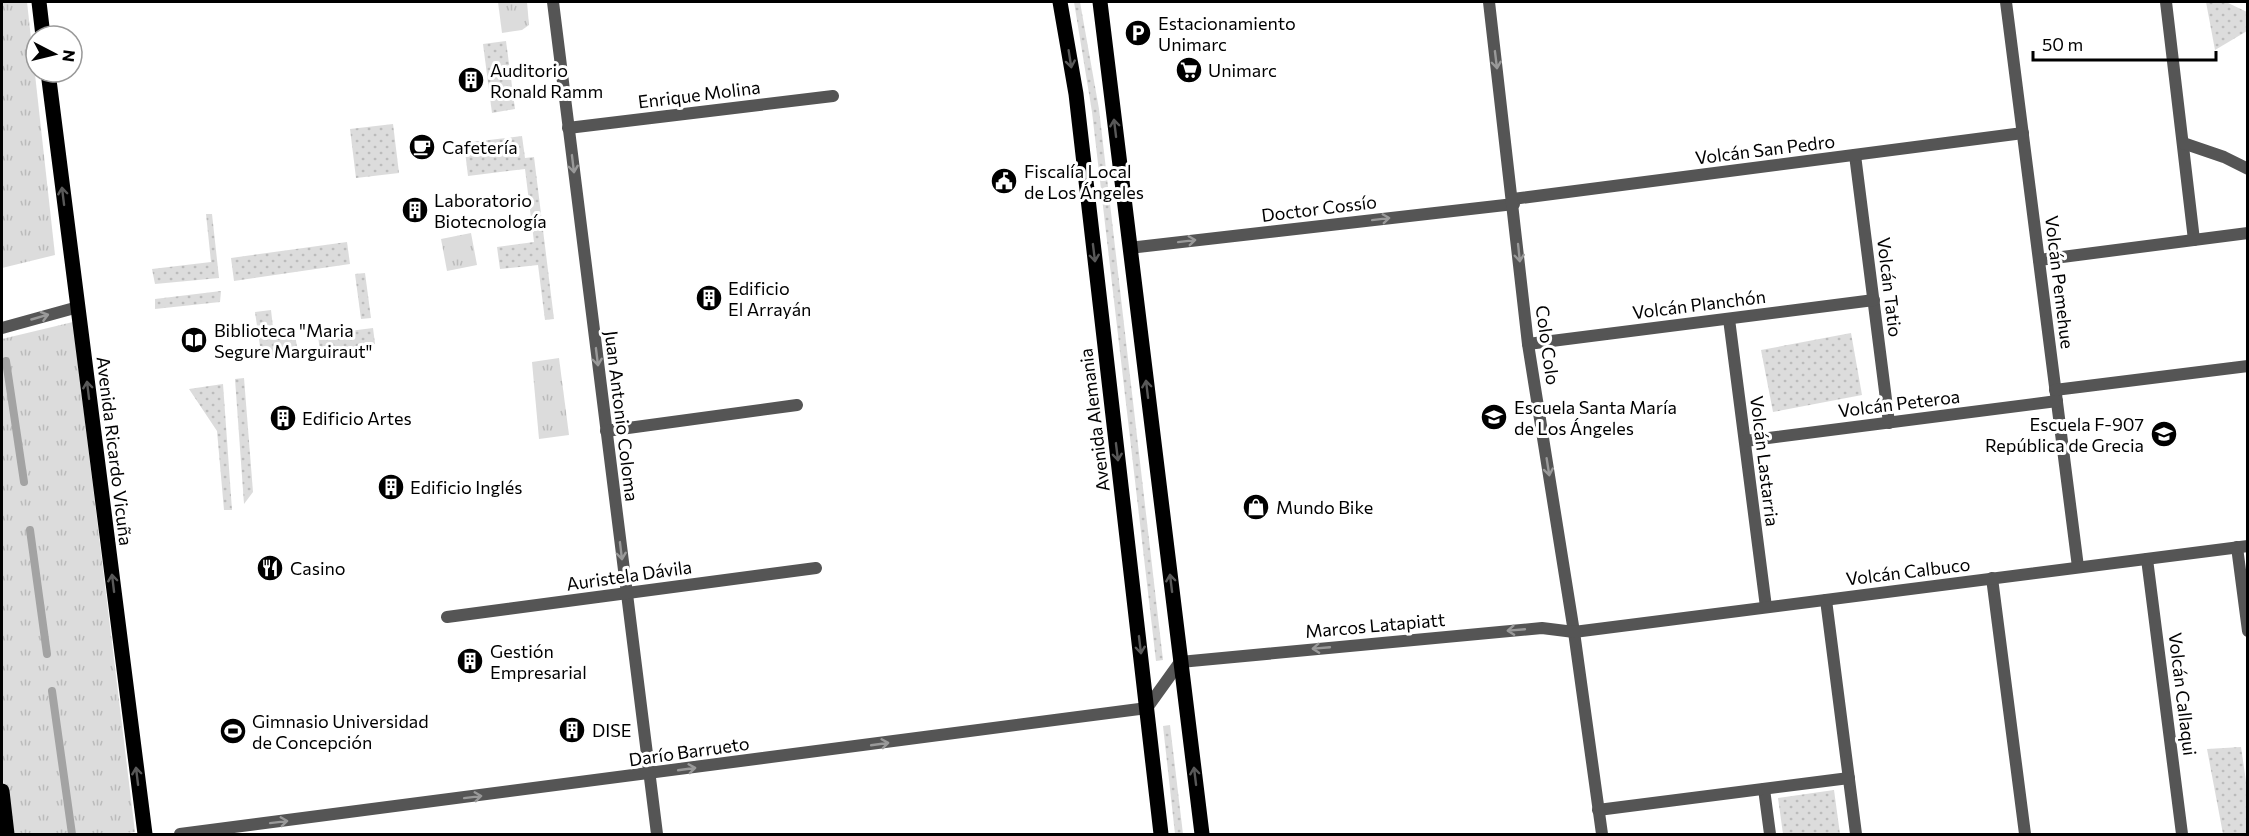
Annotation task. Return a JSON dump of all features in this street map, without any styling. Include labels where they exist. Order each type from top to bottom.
[{"type":"main road","points":[[39,2],[42,24]]},
{"type":"main road","name":"Avenida Alemania","points":[[1060,2],[1076,94],[1161,834]]},
{"type":"main road","points":[[1100,2],[1202,834]]},
{"type":"main road","name":"Avenida Ricardo Vicuña","points":[[50,84],[145,834]]},
{"type":"main road","points":[[2,791],[8,834]]},
{"type":"street","name":"Juan Antonio Coloma","points":[[553,2],[657,834]]},
{"type":"street","name":"Colo Colo","points":[[1490,2],[1528,344],[1574,632],[1602,834]]},
{"type":"street","name":"Volcán Pemehue","points":[[2006,2],[2078,567]]},
{"type":"street","points":[[2166,2],[2194,240]]},
{"type":"street","name":"Enrique Molina","points":[[568,128],[833,96]]},
{"type":"street","name":"Volcán San Pedro","points":[[1513,201],[2023,133]]},
{"type":"street","points":[[2183,143],[2224,157],[2247,169]]},
{"type":"street","name":"Volcán Tatio","points":[[1855,155],[1889,423]]},
{"type":"street","name":"Doctor Cossío","points":[[1129,248],[1513,201]]},
{"type":"street","points":[[2039,260],[2247,233]]},
{"type":"street","name":"Volcán Planchón","points":[[1528,344],[1874,300]]},
{"type":"street","points":[[2,328],[78,307]]},
{"type":"street","name":"Volcán Lastarria","points":[[1730,319],[1766,608]]},
{"type":"street","name":"Volcán Peteroa","points":[[1745,441],[1889,423],[2247,366]]},
{"type":"street","points":[[606,430],[797,405]]},
{"type":"street","points":[[2242,546],[2247,631]]},
{"type":"street","name":"Volcán Calbuco","points":[[1574,632],[2242,546]]},
{"type":"street","name":"Volcán Callaqui","points":[[2147,558],[2182,834]]},
{"type":"street","name":"Auristela Dávila","points":[[447,617],[816,568]]},
{"type":"street","points":[[1992,578],[2025,834]]},
{"type":"street","points":[[1826,600],[1856,834]]},
{"type":"street","name":"Marcos Latapiatt","points":[[1180,662],[1542,628],[1574,632]]},
{"type":"street","points":[[1147,708],[1180,662]]},
{"type":"street","name":"Darío Barrueto","points":[[180,834],[1147,708]]},
{"type":"street","points":[[1598,810],[1849,778]]},
{"type":"street","points":[[1764,789],[1770,834]]},
{"type":"green space","points":[[2,2],[27,2],[29,24],[24,24],[24,84],[36,84],[55,255],[2,268]]},
{"type":"green space","points":[[498,2],[527,2],[529,25],[522,30],[502,33]]},
{"type":"green space","points":[[1074,2],[1080,2],[1099,109],[1163,660],[1156,661],[1092,112]]},
{"type":"green space","points":[[2206,2],[2226,2],[2247,12],[2247,31],[2215,50]]},
{"type":"green space","points":[[506,41],[515,109],[492,113],[483,44]]},
{"type":"green space","points":[[393,124],[399,173],[356,178],[350,129]]},
{"type":"green space","points":[[522,136],[525,158],[534,157],[554,319],[545,320],[538,265],[500,269],[497,247],[534,242],[525,169],[468,176],[464,143]]},
{"type":"green space","points":[[206,214],[212,214],[219,278],[155,284],[152,269],[211,262]]},
{"type":"green space","points":[[471,233],[477,265],[447,271],[441,239]]},
{"type":"green space","points":[[347,242],[350,264],[234,281],[231,258]]},
{"type":"green space","points":[[365,273],[371,318],[361,319],[355,274]]},
{"type":"green space","points":[[221,291],[220,302],[155,309],[155,299]]},
{"type":"green space","points":[[271,310],[274,336],[295,333],[298,355],[262,360],[255,312]]},
{"type":"green space","points":[[73,322],[135,832],[10,834],[2,772],[2,339]]},
{"type":"green space","points":[[373,328],[375,344],[320,352],[318,335]]},
{"type":"green space","points":[[1851,333],[1862,395],[1773,412],[1761,350]]},
{"type":"green space","points":[[559,358],[569,435],[539,439],[532,362]]},
{"type":"green space","points":[[244,378],[253,492],[244,504],[235,379]]},
{"type":"green space","points":[[223,384],[232,510],[224,510],[217,431],[189,389]]},
{"type":"green space","points":[[1170,725],[1183,834],[1175,834],[1163,726]]},
{"type":"green space","points":[[2241,747],[2247,788],[2247,834],[2223,834],[2207,749]]},
{"type":"green space","points":[[1834,790],[1840,834],[1783,834],[1778,798]]},
{"type":"waterway","points":[[6,361],[24,482]]},
{"type":"waterway","points":[[30,530],[47,654]]},
{"type":"waterway","points":[[52,691],[72,834]]},
{"type":"place","name":"Estacionamiento Unimarc","points":[[1138,33]]},
{"type":"place","name":"Unimarc","points":[[1189,70]]},
{"type":"place","name":"Auditorio Ronald Ramm","points":[[471,80]]},
{"type":"place","name":"Cafetería","points":[[422,147]]},
{"type":"place","name":"Fiscalía Local de Los Ángeles","points":[[1004,181]]},
{"type":"place","name":"Laboratorio Biotecnología","points":[[415,210]]},
{"type":"place","name":"Edificio El Arrayán","points":[[709,298]]},
{"type":"place","name":"Biblioteca \"Maria Segure Marguiraut\"","points":[[194,340]]},
{"type":"place","name":"Escuela Santa María de Los Ángeles","points":[[1494,417]]},
{"type":"place","name":"Edificio Artes","points":[[283,418]]},
{"type":"place","name":"Escuela F-907 República de Grecia","points":[[2164,434]]},
{"type":"place","name":"Edificio Inglés","points":[[391,487]]},
{"type":"place","name":"Mundo Bike","points":[[1256,507]]},
{"type":"place","name":"Casino","points":[[270,568]]},
{"type":"place","name":"Gestión Empresarial","points":[[470,661]]},
{"type":"place","name":"DISE","points":[[572,730]]},
{"type":"place","name":"Gimnasio Universidad de Concepción","points":[[233,731]]}]
